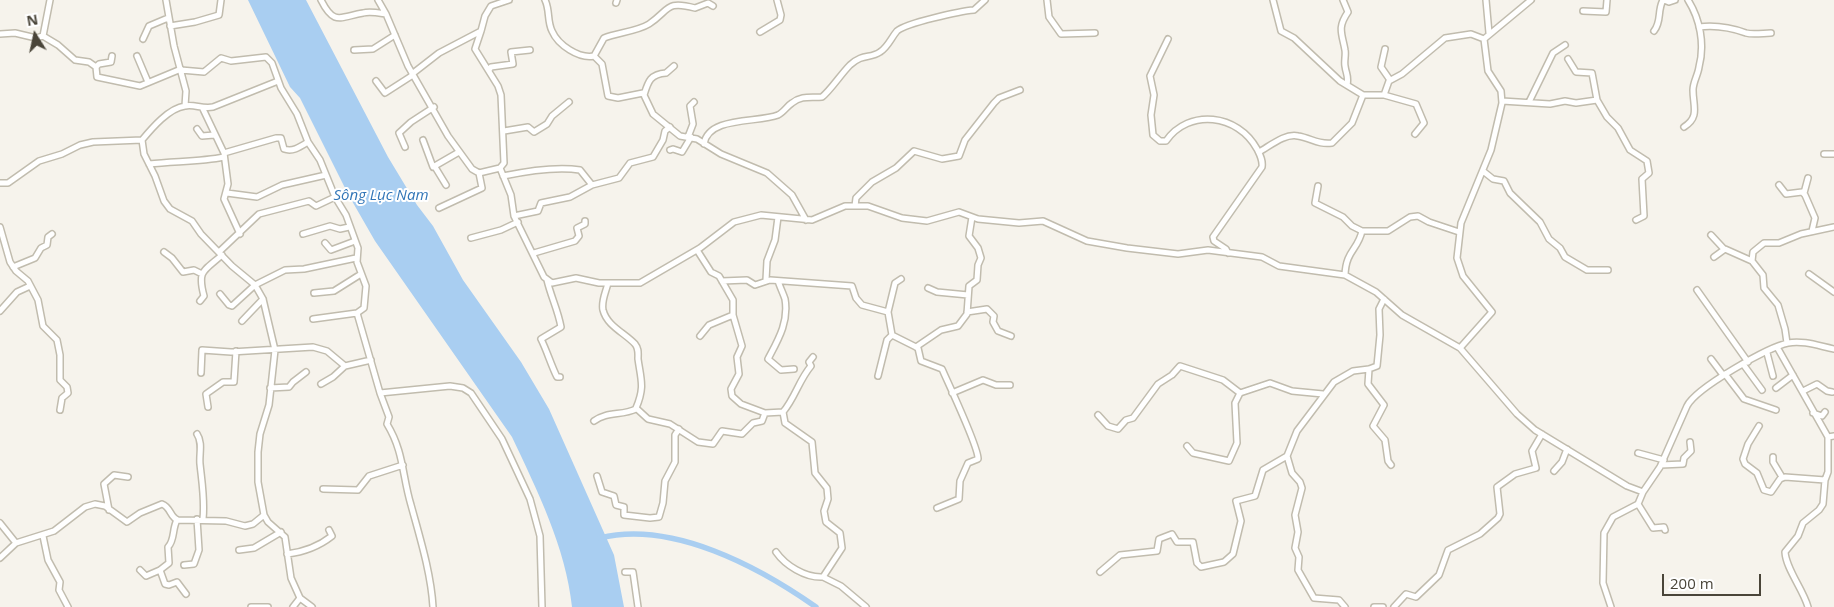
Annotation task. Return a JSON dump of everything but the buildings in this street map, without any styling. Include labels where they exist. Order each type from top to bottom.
[{"type":"street","points":[[42,36],[50,0]]},
{"type":"street","points":[[166,0],[168,18],[186,91],[185,106]]},
{"type":"street","points":[[170,26],[195,22],[219,14],[221,0]]},
{"type":"street","points":[[321,0],[330,13],[337,18],[348,18],[364,12],[386,14]]},
{"type":"street","points":[[378,0],[413,74],[459,152],[472,169],[479,173],[484,184],[482,188],[439,208]]},
{"type":"street","points":[[479,173],[500,168],[504,163],[504,131],[500,113],[500,90],[475,49],[491,6],[509,0]]},
{"type":"street","points":[[545,0],[553,34],[565,46],[580,56],[594,56],[602,64],[608,96],[618,98],[641,93],[644,95]]},
{"type":"street","points":[[760,32],[780,20],[782,16],[777,0]]},
{"type":"street","points":[[704,144],[707,133],[711,130],[739,121],[763,119],[778,115],[800,98],[822,97],[848,67],[860,57],[880,52],[900,29],[933,17],[947,16],[959,11],[974,10],[984,0]]},
{"type":"street","points":[[1047,0],[1049,17],[1060,34],[1095,33]]},
{"type":"street","points":[[1273,0],[1281,31],[1294,38],[1338,79],[1363,95],[1384,95],[1414,103],[1424,123],[1414,134]]},
{"type":"street","points":[[1343,0],[1348,12],[1343,18],[1340,36],[1345,50],[1344,65],[1349,74],[1347,85]]},
{"type":"street","points":[[1486,0],[1489,34]]},
{"type":"street","points":[[1460,348],[1492,312],[1458,268],[1459,232],[1464,213],[1484,170],[1496,134],[1502,101],[1501,91],[1489,73],[1484,40],[1531,0]]},
{"type":"street","points":[[1582,11],[1606,12],[1606,0]]},
{"type":"street","points":[[1654,32],[1660,21],[1660,7],[1663,0],[1669,2],[1675,0]]},
{"type":"street","points":[[1684,127],[1692,122],[1695,113],[1693,88],[1700,60],[1699,26],[1688,0]]},
{"type":"street","points":[[594,56],[604,38],[647,25],[665,7],[674,2],[682,2],[695,8],[708,3],[713,6]]},
{"type":"street","points":[[143,39],[149,26],[168,18]]},
{"type":"street","points":[[1699,26],[1717,25],[1728,30],[1741,30],[1746,33],[1771,33]]},
{"type":"street","points":[[376,81],[385,93],[443,51],[481,31]]},
{"type":"street","points":[[0,34],[19,33],[36,38],[42,36],[58,45],[75,60],[89,62],[96,67],[97,77],[140,86],[181,70],[204,72],[220,58],[230,62],[266,57],[272,63],[278,81],[304,126],[308,142],[346,215],[358,251],[356,258],[366,290],[363,310],[357,314],[313,319]]},
{"type":"street","points":[[1384,95],[1390,80],[1402,74],[1445,38],[1471,34],[1484,40]]},
{"type":"street","points":[[354,50],[373,49],[395,35]]},
{"type":"street","points":[[1168,39],[1150,76],[1154,95],[1151,115],[1153,135],[1160,141],[1164,141],[1184,124],[1215,118],[1238,126],[1252,140],[1259,152],[1262,167],[1213,237],[1214,241],[1226,249],[1228,253]]},
{"type":"street","points":[[1529,102],[1553,53],[1564,45]]},
{"type":"street","points":[[1384,49],[1381,67],[1390,80]]},
{"type":"street","points":[[489,70],[491,66],[513,64],[511,52],[530,50]]},
{"type":"street","points":[[96,67],[99,64],[111,62],[112,56]]},
{"type":"street","points":[[136,56],[148,82]]},
{"type":"street","points":[[1568,59],[1576,72],[1593,74],[1597,100],[1608,119],[1618,128],[1630,150],[1647,161],[1649,173],[1642,181],[1644,216],[1636,220]]},
{"type":"street","points":[[674,66],[666,73],[657,74],[648,80],[644,95],[654,116],[680,136],[689,137],[721,154],[767,173],[792,195],[806,220]]},
{"type":"street","points":[[0,184],[8,183],[39,161],[85,144],[142,140],[158,121],[185,106],[203,109],[278,81]]},
{"type":"street","points":[[855,206],[856,198],[872,182],[896,168],[913,152],[942,159],[959,156],[965,140],[996,100],[1020,90]]},
{"type":"street","points":[[1259,152],[1292,136],[1299,136],[1317,143],[1332,143],[1352,123],[1363,95]]},
{"type":"street","points":[[1502,101],[1550,104],[1567,101],[1576,103],[1597,100]]},
{"type":"street","points":[[504,131],[528,127],[534,132],[569,102]]},
{"type":"street","points":[[670,150],[682,152],[693,124],[690,106],[694,102]]},
{"type":"street","points":[[404,147],[399,133],[411,122],[434,107]]},
{"type":"street","points":[[203,109],[224,155],[228,184],[224,199],[240,234]]},
{"type":"street","points":[[514,216],[538,210],[541,203],[570,197],[592,185],[620,177],[624,168],[630,163],[653,158],[663,140],[665,131],[670,127]]},
{"type":"street","points":[[197,129],[202,136],[214,136]]},
{"type":"street","points":[[149,164],[194,159],[205,161],[276,138],[280,138],[284,149],[288,150],[300,148],[308,142]]},
{"type":"street","points":[[142,140],[144,154],[164,201],[170,209],[192,221],[201,234],[254,286],[263,299],[275,350],[269,405],[262,428],[258,452],[258,482],[264,515],[268,522],[286,538],[291,578],[300,598],[312,607]]},
{"type":"street","points":[[423,140],[431,165],[435,167],[446,185]]},
{"type":"street","points":[[435,167],[459,152]]},
{"type":"street","points":[[1824,154],[1834,154]]},
{"type":"street","points":[[503,176],[542,171],[552,167],[578,170],[592,185]]},
{"type":"street","points":[[500,168],[511,195],[514,216],[547,280],[550,294],[558,309],[561,327],[541,339],[552,361],[553,370],[557,377],[560,377]]},
{"type":"street","points":[[1484,170],[1493,179],[1504,181],[1510,193],[1540,222],[1549,240],[1560,248],[1565,257],[1587,270],[1608,270]]},
{"type":"street","points":[[227,193],[257,196],[282,185],[326,176]]},
{"type":"street","points":[[1808,178],[1804,193],[1815,218],[1812,232]]},
{"type":"street","points":[[1778,185],[1786,194],[1804,193]]},
{"type":"street","points":[[1318,186],[1315,203],[1343,217],[1362,231],[1388,231],[1410,217],[1418,216],[1459,232]]},
{"type":"street","points":[[200,301],[204,296],[200,280],[202,274],[259,214],[309,201],[316,206],[335,197]]},
{"type":"street","points":[[547,280],[558,283],[581,278],[608,283],[640,283],[697,250],[734,222],[758,215],[806,220],[816,219],[841,206],[868,206],[902,218],[927,221],[959,212],[972,217],[1019,223],[1042,221],[1087,241],[1127,248],[1178,254],[1208,250],[1262,257],[1279,266],[1345,275],[1376,292],[1402,315],[1460,348],[1520,418],[1542,434],[1631,488],[1643,492]]},
{"type":"street","points":[[766,280],[768,261],[775,240],[778,217]]},
{"type":"street","points":[[916,347],[941,330],[957,327],[967,312],[969,285],[978,280],[978,265],[981,258],[977,246],[969,236],[972,217]]},
{"type":"street","points":[[534,253],[575,241],[579,236],[578,228],[584,225],[584,221]]},
{"type":"street","points":[[471,238],[501,230],[518,222]]},
{"type":"street","points":[[303,234],[330,226],[349,227]]},
{"type":"street","points":[[0,227],[5,251],[13,267],[21,276],[25,276],[39,304],[43,326],[57,340],[60,380],[67,387],[68,393],[62,398],[60,410]]},
{"type":"street","points":[[1752,261],[1753,252],[1759,245],[1769,242],[1779,243],[1834,227]]},
{"type":"street","points":[[1345,275],[1347,260],[1360,239],[1362,231]]},
{"type":"street","points":[[13,267],[36,257],[41,248],[47,244],[48,237],[52,234]]},
{"type":"street","points":[[1711,235],[1724,249],[1752,261],[1763,275],[1764,288],[1778,305],[1787,343]]},
{"type":"street","points":[[325,243],[330,250],[355,241]]},
{"type":"street","points":[[1714,257],[1724,249]]},
{"type":"street","points":[[697,250],[711,272],[720,276],[733,300],[733,315],[742,346],[737,357],[739,373],[731,387],[731,393],[741,404],[765,413],[783,412]]},
{"type":"street","points":[[164,252],[172,258],[183,272],[194,270],[202,274]]},
{"type":"street","points":[[220,294],[229,306],[232,306],[254,286],[285,270],[304,269],[356,258]]},
{"type":"street","points":[[314,293],[334,290],[361,274]]},
{"type":"street","points":[[1809,274],[1834,292]]},
{"type":"street","points":[[892,335],[888,312],[895,283],[901,279]]},
{"type":"street","points":[[722,281],[747,280],[755,284],[766,280],[852,286],[856,298],[862,305],[888,312]]},
{"type":"street","points":[[778,281],[785,300],[785,320],[777,344],[768,359],[780,369],[794,369]]},
{"type":"street","points":[[594,421],[608,414],[626,414],[636,409],[643,382],[638,349],[632,340],[614,328],[605,314],[604,298],[608,283]]},
{"type":"street","points":[[0,311],[17,292],[30,286]]},
{"type":"street","points":[[928,288],[937,292],[968,295]]},
{"type":"street","points":[[1697,290],[1762,390]]},
{"type":"street","points":[[242,321],[263,299]]},
{"type":"street","points":[[1346,607],[1339,600],[1314,598],[1298,570],[1299,557],[1295,548],[1298,532],[1295,515],[1302,488],[1300,482],[1292,473],[1287,456],[1297,431],[1323,394],[1334,382],[1349,372],[1359,369],[1369,370],[1377,366],[1380,335],[1379,309],[1384,299]]},
{"type":"street","points":[[967,312],[989,309],[994,316],[993,322],[998,331],[1011,336]]},
{"type":"street","points":[[357,314],[389,418],[387,424],[398,444],[432,591],[433,607]]},
{"type":"street","points":[[700,336],[709,325],[733,315]]},
{"type":"street","points":[[892,335],[916,347],[920,360],[941,368],[969,429],[972,441],[978,449],[979,458],[968,463],[959,484],[959,499],[937,508]]},
{"type":"street","points":[[878,376],[887,340],[892,335]]},
{"type":"street","points":[[1611,607],[1603,583],[1604,533],[1613,517],[1638,504],[1643,492],[1662,462],[1689,402],[1724,374],[1787,343],[1809,344],[1834,349]]},
{"type":"street","points":[[1777,347],[1803,391],[1813,413],[1831,437],[1828,470],[1821,507],[1803,523],[1798,536],[1785,552],[1787,564],[1799,584],[1808,607]]},
{"type":"street","points":[[201,373],[202,350],[236,351],[321,348],[345,366]]},
{"type":"street","points":[[208,407],[206,394],[223,382],[234,382],[236,351]]},
{"type":"street","points":[[1767,353],[1773,376]]},
{"type":"street","points":[[813,357],[809,362],[811,366],[800,380],[794,396],[783,412],[786,423],[812,442],[815,473],[827,488],[828,499],[824,511],[826,522],[840,533],[842,548],[823,577]]},
{"type":"street","points":[[1711,359],[1744,399],[1776,410]]},
{"type":"street","points":[[321,384],[334,377],[345,366],[371,360]]},
{"type":"street","points":[[1098,415],[1108,426],[1118,429],[1126,420],[1132,419],[1159,383],[1172,375],[1180,366],[1223,380],[1240,393]]},
{"type":"street","points":[[1369,370],[1368,384],[1384,405],[1373,426],[1385,440],[1388,460],[1391,465]]},
{"type":"street","points":[[270,388],[289,387],[306,372]]},
{"type":"street","points":[[1776,388],[1794,376]]},
{"type":"street","points":[[952,392],[983,380],[996,385],[1010,385]]},
{"type":"street","points":[[1187,446],[1193,453],[1229,461],[1236,443],[1235,408],[1236,398],[1240,393],[1270,383],[1292,391],[1323,394]]},
{"type":"street","points":[[1803,391],[1817,384],[1832,392]]},
{"type":"street","points":[[380,393],[450,386],[463,388],[471,393],[502,438],[530,499],[540,536],[544,587],[542,607]]},
{"type":"street","points":[[636,409],[648,419],[668,423],[698,442],[713,444],[722,431],[742,434],[753,423],[762,421],[765,413]]},
{"type":"street","points":[[1813,413],[1822,416],[1825,412]]},
{"type":"street","points":[[1758,426],[1748,444],[1744,462],[1757,473],[1762,487],[1766,491],[1773,491],[1782,478]]},
{"type":"street","points":[[596,476],[602,492],[614,496],[616,504],[624,507],[624,515],[646,518],[658,517],[662,506],[665,481],[675,462],[675,435],[679,429]]},
{"type":"street","points":[[184,565],[194,564],[200,539],[200,519],[204,489],[198,434]]},
{"type":"street","points":[[1394,607],[1406,594],[1416,598],[1418,593],[1438,576],[1448,550],[1480,534],[1498,518],[1500,514],[1497,487],[1515,474],[1536,468],[1532,451],[1542,434]]},
{"type":"street","points":[[1638,453],[1662,462],[1683,464],[1684,458],[1691,451],[1690,442]]},
{"type":"street","points":[[1554,471],[1562,462],[1567,449]]},
{"type":"street","points":[[1100,572],[1120,555],[1157,551],[1159,539],[1172,534],[1177,542],[1193,542],[1198,565],[1226,561],[1233,554],[1240,528],[1236,501],[1255,496],[1265,468],[1287,456]]},
{"type":"street","points":[[1773,457],[1773,462],[1782,478]]},
{"type":"street","points":[[323,489],[358,490],[371,475],[403,465]]},
{"type":"street","points":[[1828,470],[1834,473]]},
{"type":"street","points":[[109,510],[104,484],[114,475],[128,477]]},
{"type":"street","points":[[1782,478],[1825,480]]},
{"type":"street","points":[[0,558],[16,543],[43,536],[59,529],[66,521],[91,505],[102,504],[122,520],[130,522],[140,513],[162,504],[167,506],[177,520]]},
{"type":"street","points":[[1638,504],[1651,526],[1654,528],[1664,527],[1665,530]]},
{"type":"street","points":[[177,520],[226,521],[245,526],[253,524],[264,515]]},
{"type":"street","points":[[140,570],[146,576],[160,570],[169,562],[168,547],[172,542],[173,528],[177,520]]},
{"type":"street","points":[[0,523],[16,543]]},
{"type":"street","points":[[287,554],[304,552],[322,543],[332,536],[329,530]]},
{"type":"street","points":[[238,550],[254,548],[281,532]]},
{"type":"street","points":[[43,536],[48,560],[60,582],[59,590],[68,607]]},
{"type":"street","points":[[776,552],[782,562],[806,574],[823,577],[841,586],[866,607]]},
{"type":"street","points":[[160,570],[165,584],[169,586],[177,582],[186,594]]},
{"type":"street","points":[[625,572],[634,572],[638,607]]},
{"type":"street","points":[[294,607],[300,598]]},
{"type":"street","points":[[251,607],[268,607]]},
{"type":"street","points":[[1374,607],[1383,607]]},
{"type":"water","name":"Sông Lục Nam","points":[[248,0],[306,0],[388,157],[417,205],[433,226],[463,280],[521,362],[549,409],[614,555],[624,607],[572,607],[564,563],[557,541],[512,437],[375,241],[348,194],[300,98],[290,87]]},
{"type":"waterway","points":[[600,538],[628,534],[685,541],[742,563],[816,607]]}]
